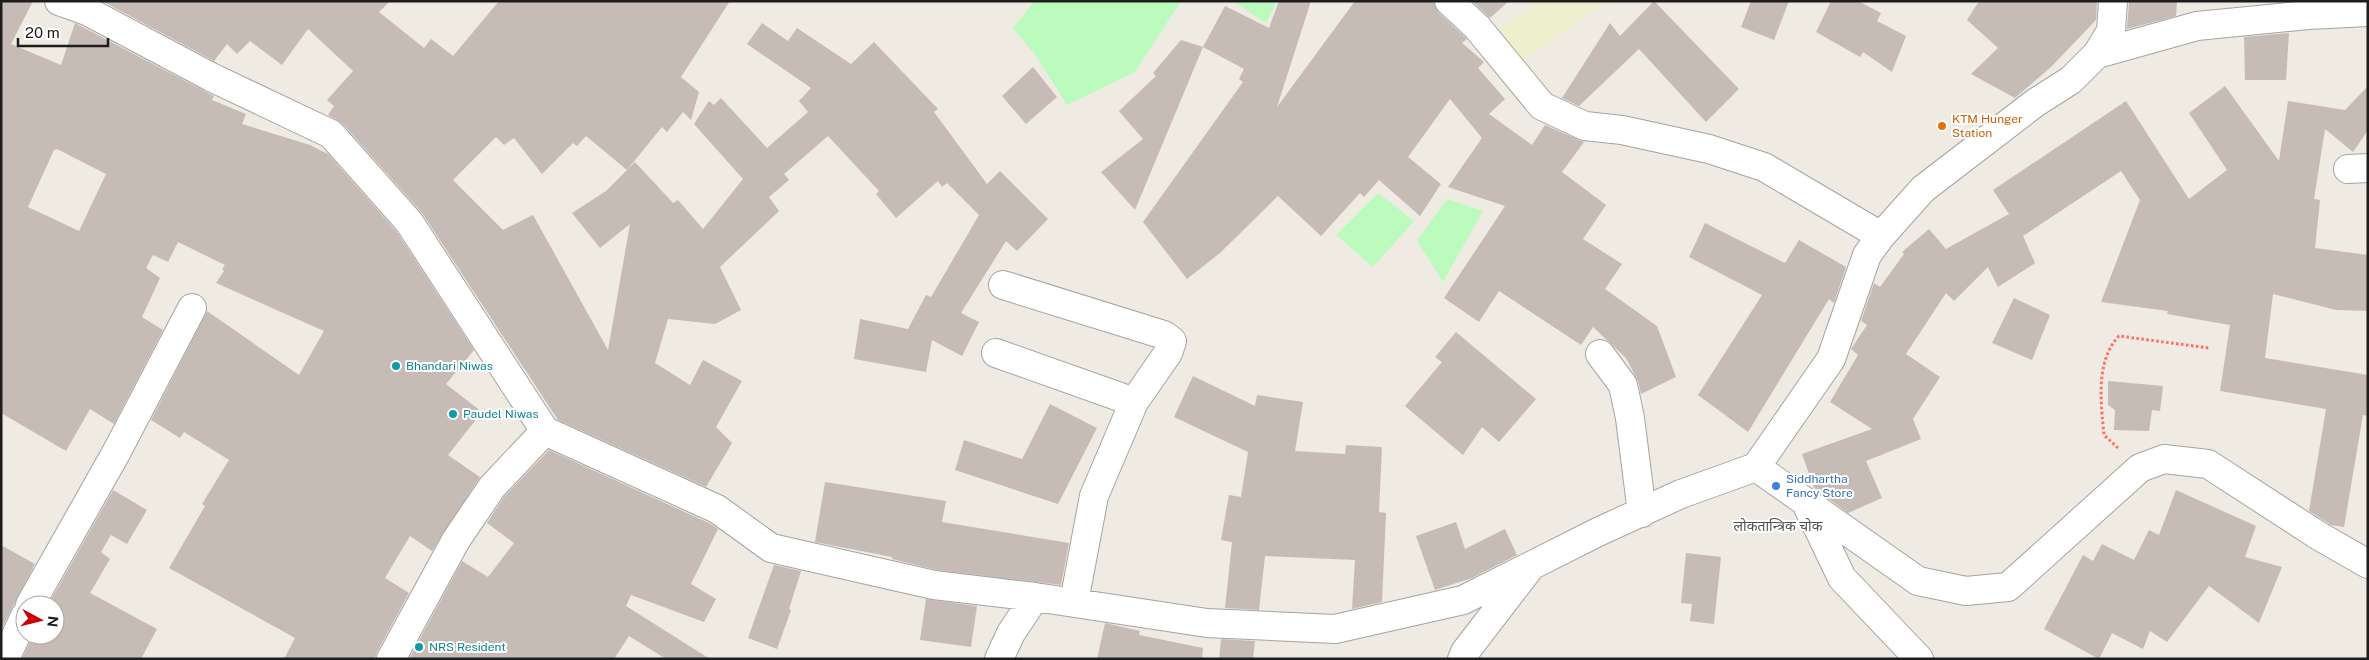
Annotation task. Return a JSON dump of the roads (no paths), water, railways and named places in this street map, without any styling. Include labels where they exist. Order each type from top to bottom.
[{"type":"street","points":[[59,1],[87,11],[211,77],[331,134],[409,222],[545,431],[717,509],[771,548],[934,585],[1074,602],[1207,623],[1335,629],[1463,600],[1532,564],[1681,494],[1756,467],[1831,360],[1867,255],[1881,236],[1923,189],[2035,103],[2071,80],[2097,54],[2111,31],[2113,1]]},
{"type":"street","points":[[1449,1],[1477,27],[1542,106],[1585,126],[1622,130],[1710,149],[1764,167],[1881,236]]},
{"type":"street","points":[[2097,54],[2197,26],[2308,15],[2368,12]]},
{"type":"street","points":[[1003,285],[1164,335],[1172,341],[1168,353],[1134,402],[1094,496],[1074,602]]},
{"type":"street","points":[[36,595],[116,453],[192,308]]},
{"type":"street","points":[[996,354],[1134,402]]},
{"type":"street","points":[[1600,354],[1622,385],[1630,418],[1642,513]]},
{"type":"street","points":[[391,659],[456,540],[492,488],[545,431]]},
{"type":"street","points":[[1756,467],[1918,581],[1966,592],[2008,587],[2140,468],[2164,459],[2208,464],[2319,536],[2368,564]]},
{"type":"street","points":[[1805,501],[1842,578],[1919,659]]},
{"type":"street","points":[[1462,659],[1465,652],[1532,564]]},
{"type":"street","points":[[999,659],[1011,633],[1035,597]]},
{"type":"street","points":[[5,659],[15,638]]},
{"type":"place","name":"KTM Hunger Station","points":[[1942,126]]},
{"type":"place","name":"Bhandari Niwas","points":[[396,366]]},
{"type":"place","name":"Paudel Niwas","points":[[453,414]]},
{"type":"place","name":"Siddhartha Fancy Store","points":[[1776,486]]},
{"type":"place","name":"NRS Resident","points":[[419,647]]},
{"type":"district","name":"लोकतान्त्रिक चोक","points":[[1778,526]]}]
